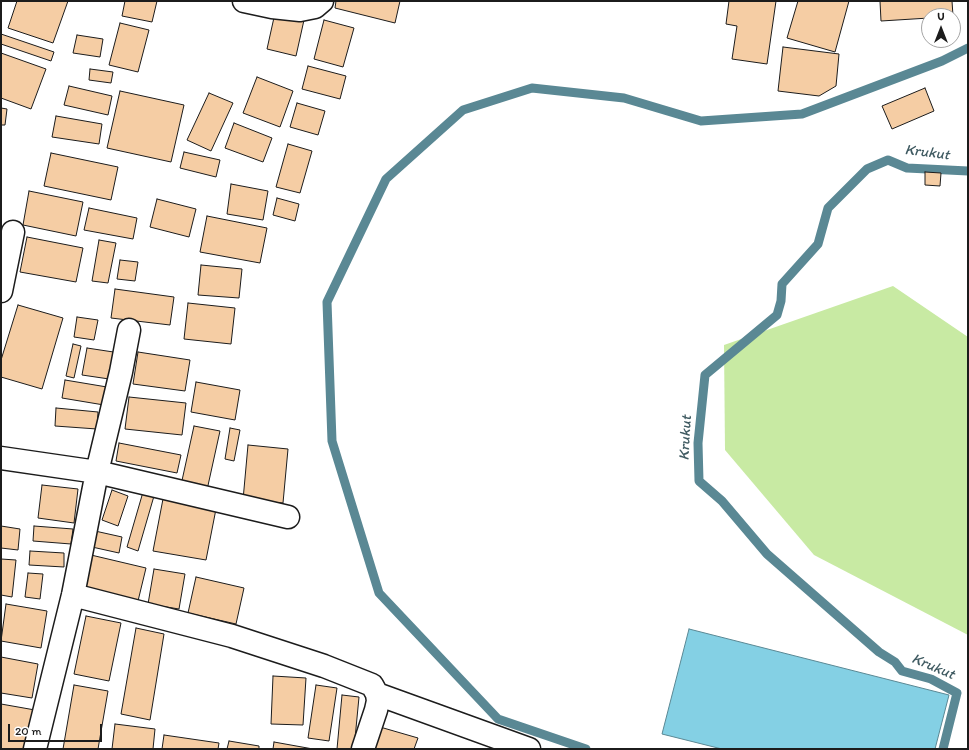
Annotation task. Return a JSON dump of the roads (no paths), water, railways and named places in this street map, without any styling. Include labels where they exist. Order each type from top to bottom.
[{"type":"street","points":[[244,1],[300,10],[315,7],[322,1]]},
{"type":"street","points":[[1,291],[13,232]]},
{"type":"street","points":[[35,749],[72,595],[97,472],[121,372],[129,330]]},
{"type":"street","points":[[1,458],[97,472],[288,517]]},
{"type":"street","points":[[72,595],[246,640],[324,666],[372,685],[377,694],[378,701],[363,749]]},
{"type":"street","points":[[377,694],[529,749]]},
{"type":"water","points":[[689,629],[949,695],[935,749],[722,749],[662,734]]},
{"type":"waterway","points":[[586,749],[498,719],[379,593],[332,441],[327,302],[386,179],[463,110],[532,88],[624,98],[701,121],[802,114],[942,61],[968,48]]},
{"type":"waterway","name":"Krukut","points":[[943,749],[957,693],[931,679],[902,671],[895,662],[879,652],[767,554],[722,501],[699,481],[698,443],[705,375],[777,315],[781,301],[782,284],[818,244],[828,208],[867,169],[888,160],[907,168],[968,171]]}]
